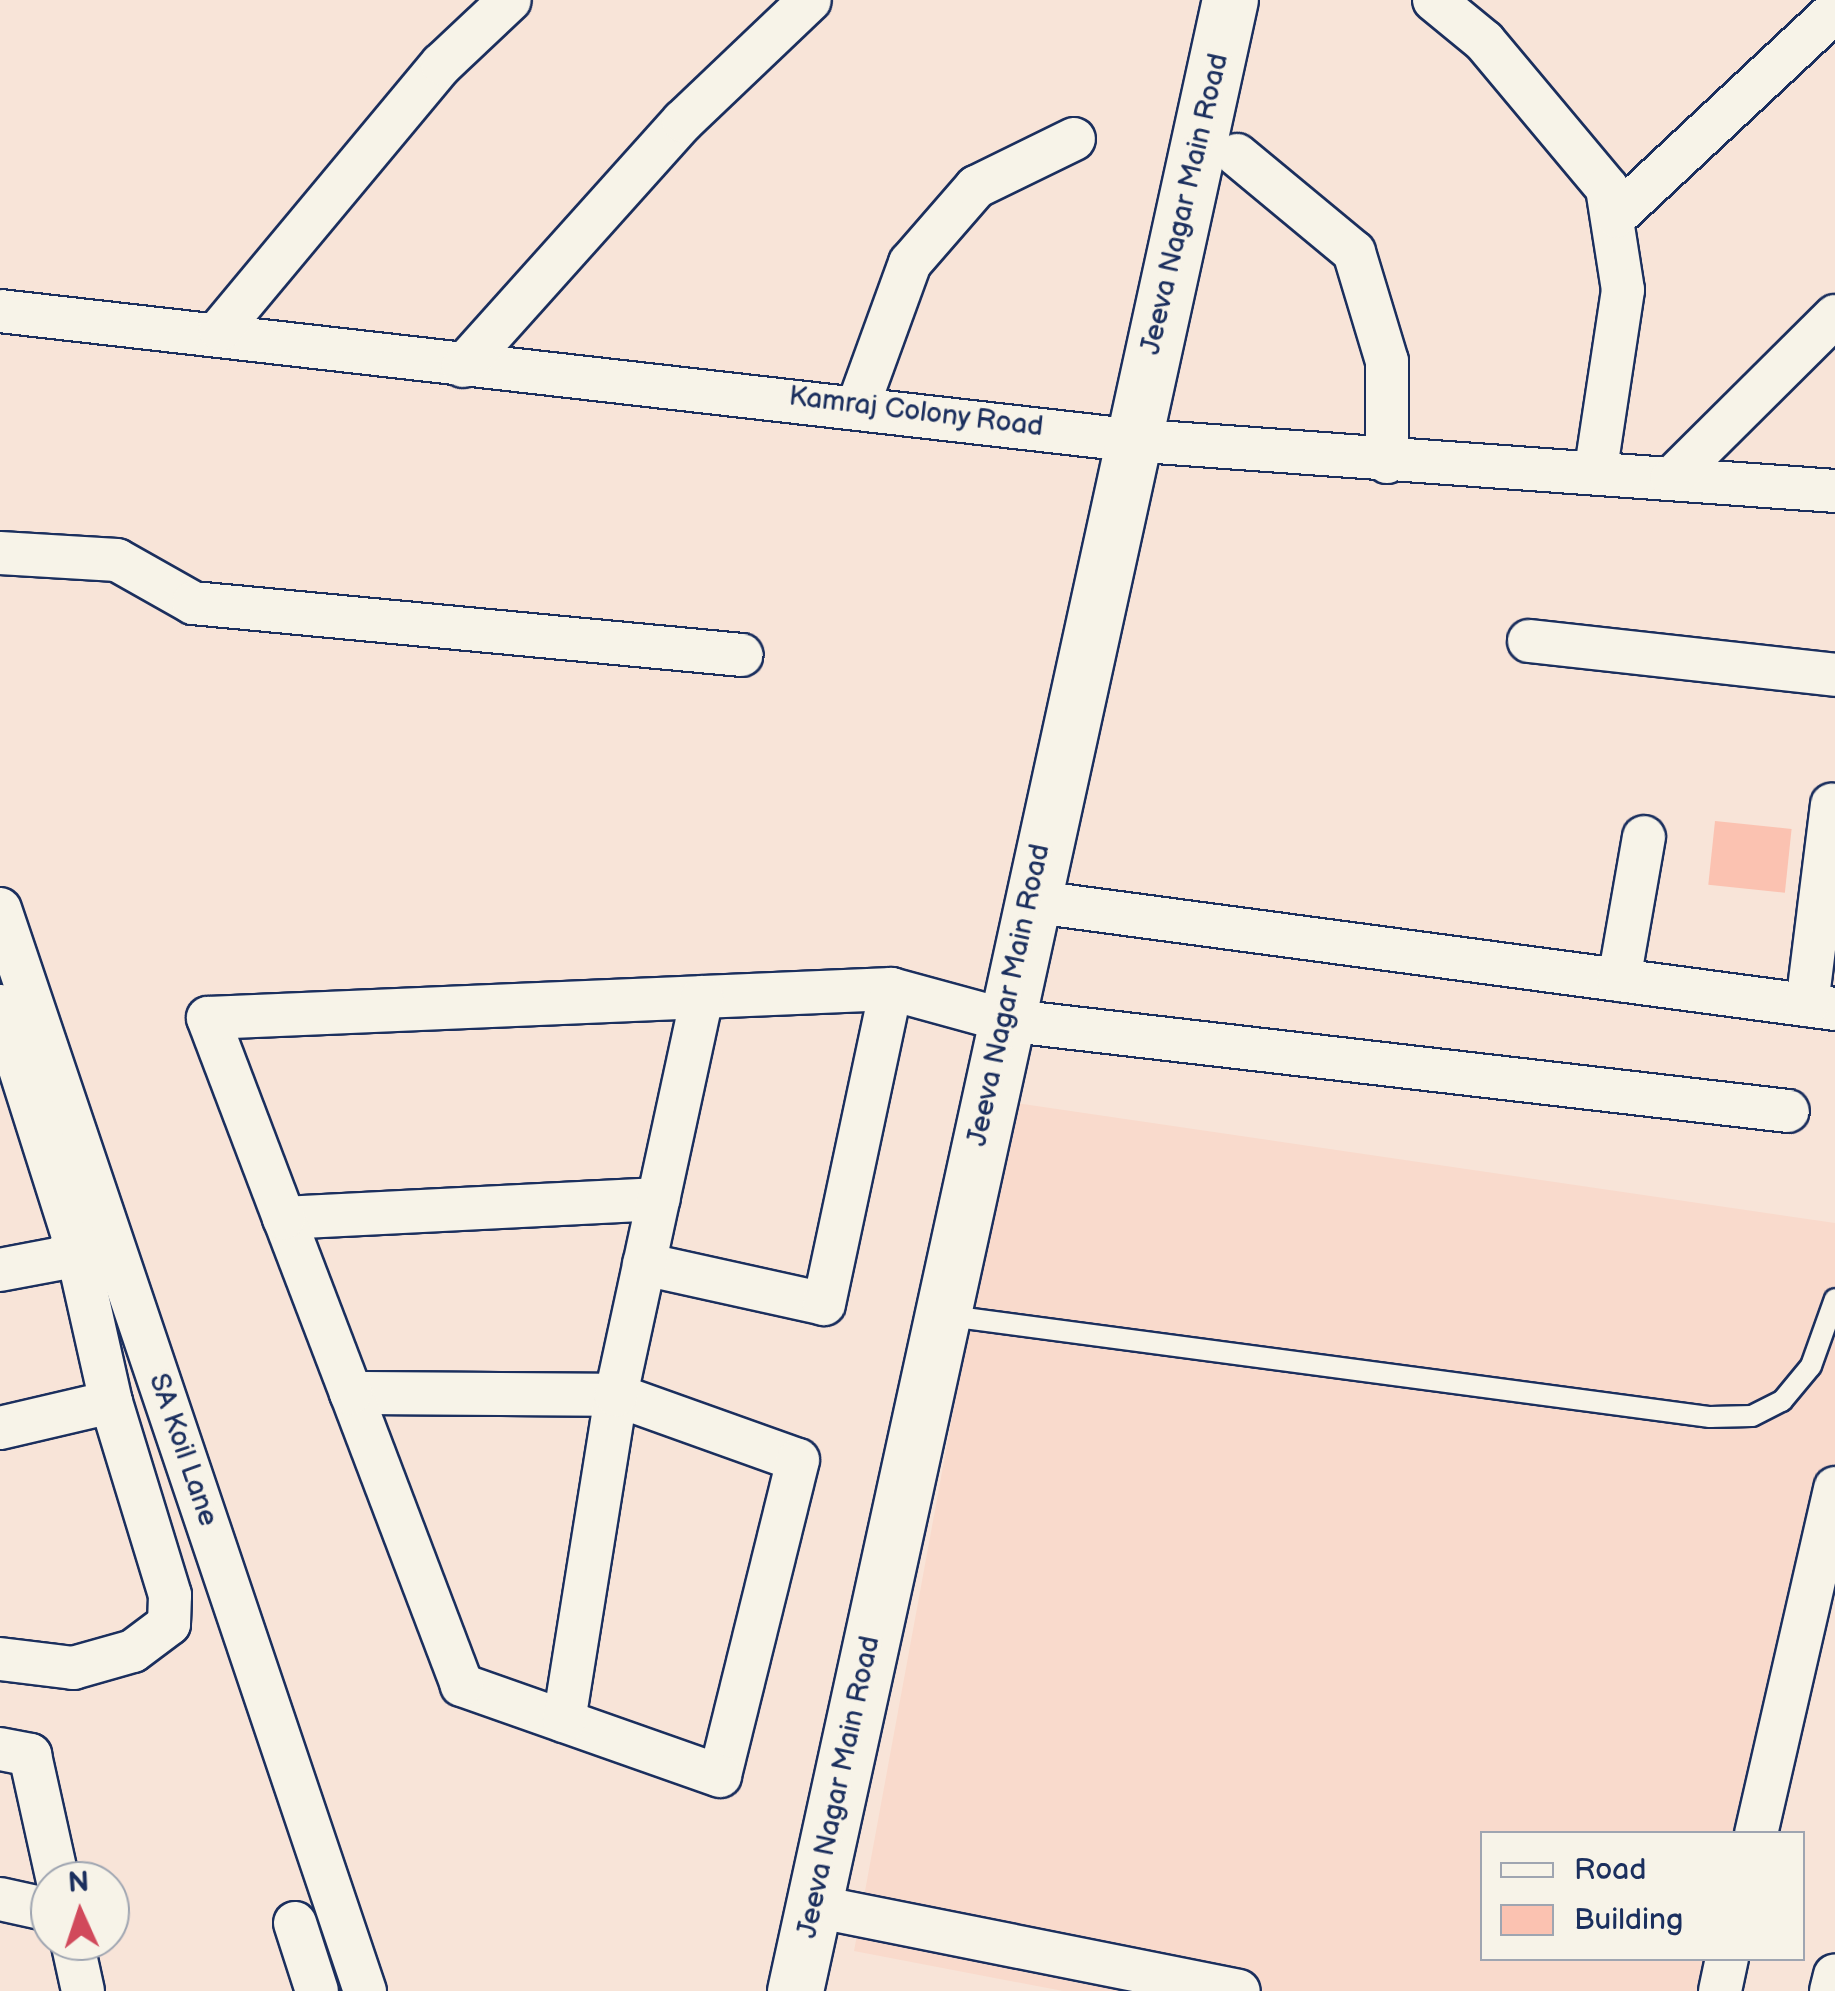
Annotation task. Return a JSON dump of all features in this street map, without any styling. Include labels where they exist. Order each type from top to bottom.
[{"type":"street","points":[[220,330],[442,64],[510,0]]},
{"type":"street","points":[[463,366],[683,121],[810,0]]},
{"type":"street","name":"Jeeva Nagar Main Road","points":[[795,1991],[1129,440],[1230,0]]},
{"type":"street","points":[[1434,0],[1484,41],[1607,188],[1616,216],[1623,290],[1596,470]]},
{"type":"street","points":[[1616,216],[1835,11]]},
{"type":"street","points":[[859,403],[910,263],[976,187],[1074,138]]},
{"type":"street","points":[[1237,155],[1354,252],[1387,361],[1387,462]]},
{"type":"street","name":"Kamraj Colony Road","points":[[0,311],[220,330],[463,366],[859,403],[1129,440],[1387,462],[1596,470],[1835,491]]},
{"type":"street","points":[[1672,478],[1835,316]]},
{"type":"street","points":[[0,554],[116,560],[193,603],[742,655]]},
{"type":"street","points":[[1529,641],[1835,674]]},
{"type":"street","points":[[1029,902],[1821,1007],[1832,806]]},
{"type":"street","points":[[1618,980],[1644,836]]},
{"type":"street","name":"SA Koil Lane","points":[[0,909],[365,1991]]},
{"type":"street","points":[[644,1264],[824,1304],[891,989]]},
{"type":"street","points":[[351,1393],[616,1396],[798,1460],[720,1776],[462,1685],[208,1018],[891,989],[1004,1020],[1788,1111]]},
{"type":"street","points":[[564,1721],[616,1396],[702,997]]},
{"type":"street","points":[[0,1006],[75,1242],[111,1402],[170,1595],[169,1624],[134,1651],[73,1668],[0,1659]]},
{"type":"street","points":[[284,1218],[659,1199]]},
{"type":"street","points":[[0,1270],[62,1258],[75,1242]]},
{"type":"street","points":[[0,1428],[111,1402]]},
{"type":"street","points":[[1757,1831],[1835,1488]]},
{"type":"street","points":[[0,1749],[30,1756],[54,1861]]},
{"type":"street","points":[[0,1899],[30,1906]]},
{"type":"street","points":[[814,1906],[1239,1991]]},
{"type":"street","points":[[295,1923],[317,1991]]},
{"type":"street","points":[[76,1961],[83,1991]]},
{"type":"street","points":[[1720,1991],[1726,1961]]},
{"type":"street","points":[[1831,1991],[1835,1975]]},
{"type":"lane","points":[[940,1315],[1752,1416],[1782,1401],[1810,1366],[1835,1299]]},
{"type":"shaded area","points":[[1010,1102],[1835,1223],[1835,1511],[1758,1831],[1480,1831],[1480,1961],[1728,1961],[1720,1991],[1063,1991],[854,1951]]},
{"type":"building","points":[[1715,821],[1792,829],[1785,893],[1708,885]]}]
